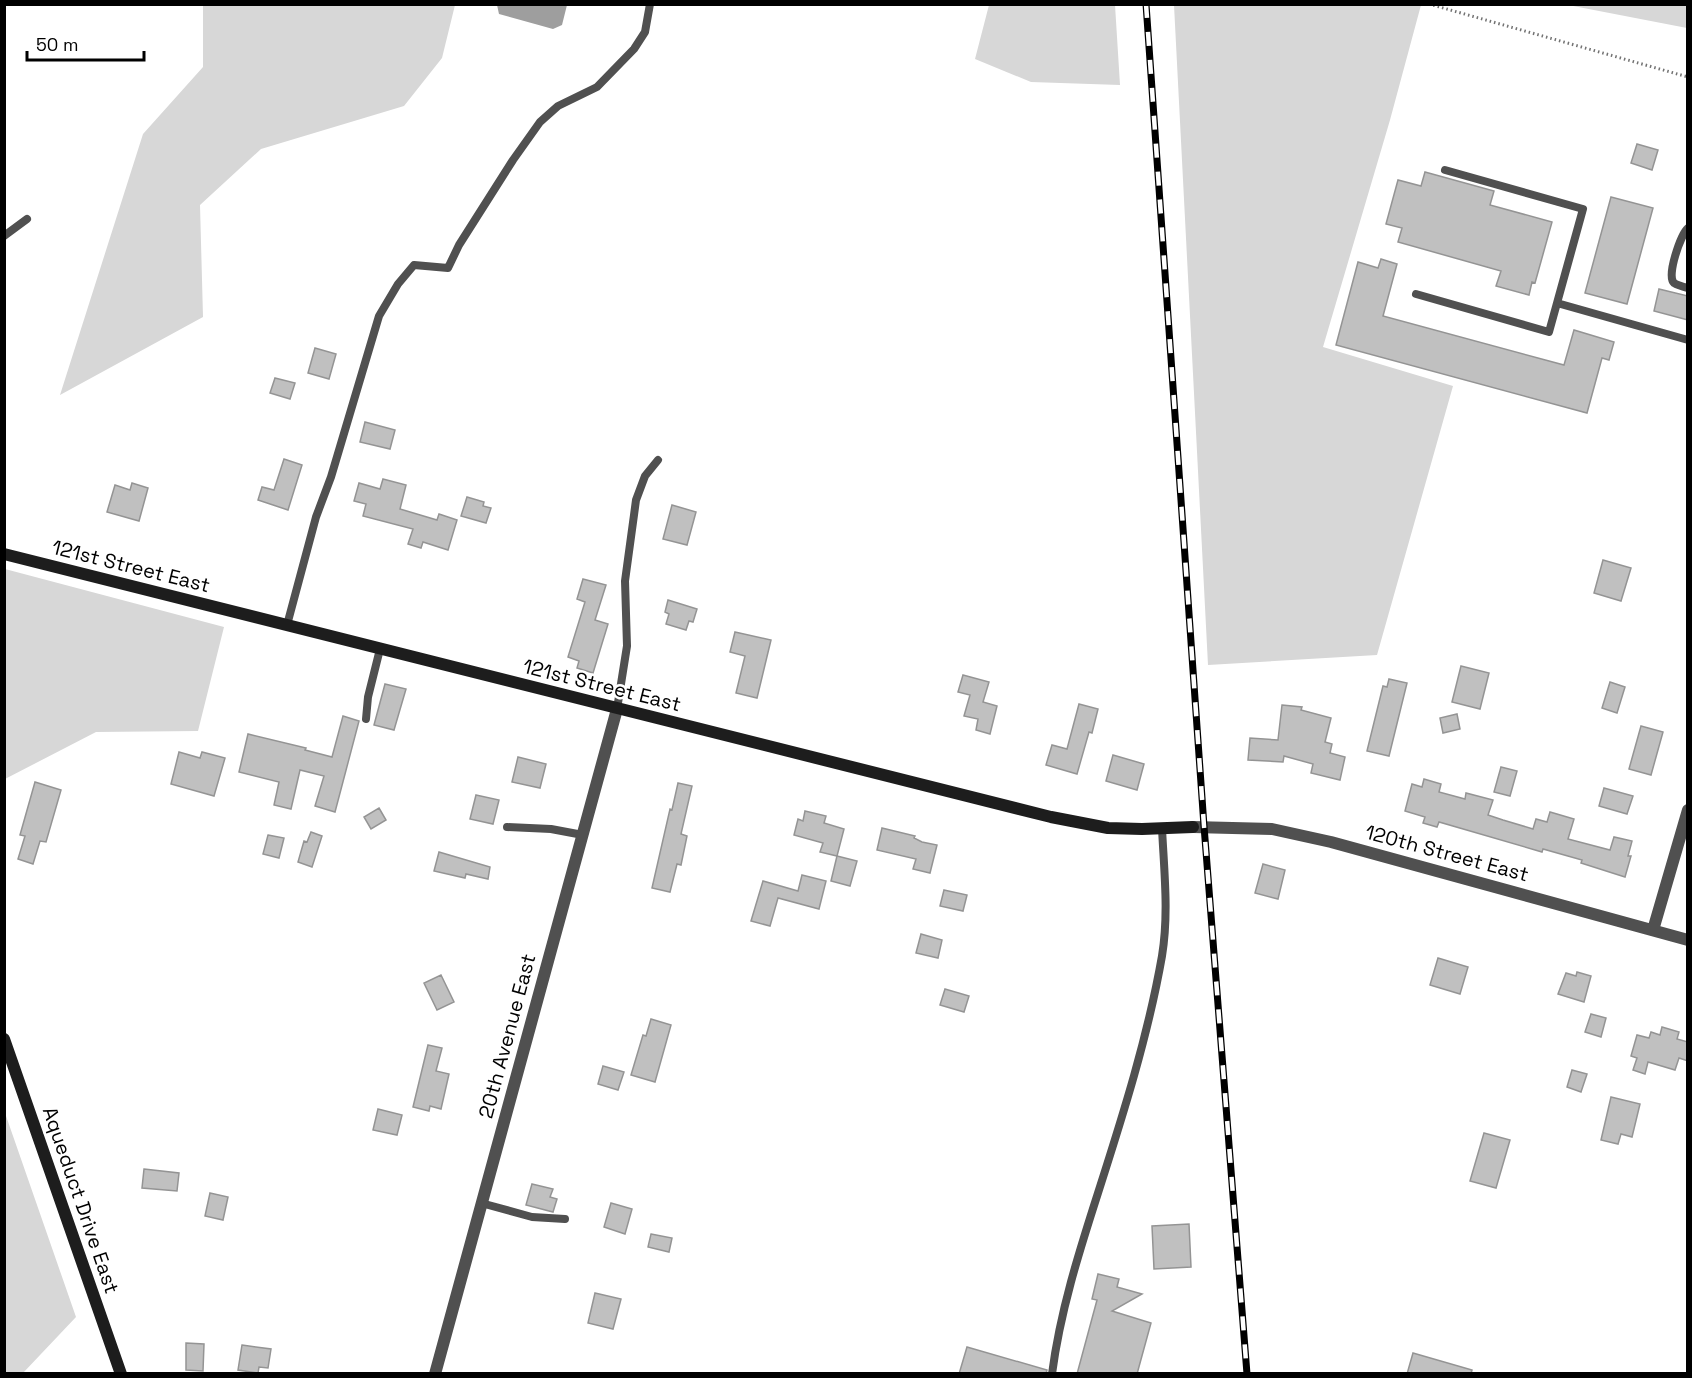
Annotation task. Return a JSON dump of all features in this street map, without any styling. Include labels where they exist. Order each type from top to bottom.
[{"type":"street","name":"121st Street East","points":[[4,554],[1051,817],[1108,828],[1193,827]]},
{"type":"street","name":"20th Avenue East","points":[[435,1374],[617,709]]},
{"type":"street","points":[[1653,930],[1688,810]]},
{"type":"street","name":"120th Street East","points":[[1193,827],[1272,829],[1331,842],[1688,940]]},
{"type":"street","name":"Aqueduct Drive East","points":[[4,1039],[121,1374]]},
{"type":"lane","points":[[287,625],[316,517],[331,477],[379,316],[398,284],[414,265],[448,268],[459,245],[513,160],[540,123],[558,106],[597,87],[634,49],[645,32],[650,4]]},
{"type":"lane","points":[[1416,294],[1548,332],[1583,209],[1445,170]]},
{"type":"lane","points":[[4,236],[27,219]]},
{"type":"lane","points":[[1688,228],[1680,240],[1671,273],[1674,283],[1688,288]]},
{"type":"lane","points":[[1557,303],[1688,340]]},
{"type":"lane","points":[[617,709],[627,646],[625,582],[636,500],[645,476],[658,460]]},
{"type":"lane","points":[[366,719],[368,697],[380,649]]},
{"type":"lane","points":[[507,827],[551,829],[583,835]]},
{"type":"lane","points":[[1052,1374],[1055,1347],[1072,1275],[1109,1159],[1146,1028],[1162,953],[1165,908],[1162,828]]},
{"type":"lane","points":[[481,1203],[532,1217],[565,1219]]},
{"type":"path","points":[[1429,4],[1688,77]]},
{"type":"shaded area","points":[[497,4],[567,5],[562,25],[553,29],[499,14]]},
{"type":"shaded area","points":[[203,5],[455,5],[442,58],[404,106],[261,149],[200,205],[203,317],[60,395],[143,134],[203,67]]},
{"type":"shaded area","points":[[989,5],[1115,5],[1120,85],[1031,82],[975,59]]},
{"type":"shaded area","points":[[1174,5],[1421,5],[1390,120],[1323,347],[1453,386],[1377,655],[1208,665]]},
{"type":"shaded area","points":[[1568,5],[1687,5],[1687,28]]},
{"type":"shaded area","points":[[5,569],[224,627],[198,731],[96,732],[5,779]]},
{"type":"shaded area","points":[[5,1113],[76,1317],[23,1373],[5,1373]]},
{"type":"building","points":[[1637,144],[1658,150],[1652,170],[1631,163]]},
{"type":"building","points":[[1425,172],[1494,191],[1490,205],[1552,222],[1535,283],[1532,282],[1529,295],[1496,286],[1501,271],[1398,242],[1402,228],[1386,224],[1398,180],[1421,186]]},
{"type":"building","points":[[1611,197],[1653,208],[1627,304],[1585,293]]},
{"type":"building","points":[[1381,259],[1397,264],[1383,316],[1564,365],[1574,330],[1614,342],[1609,360],[1602,358],[1587,413],[1336,345],[1358,262],[1378,268]]},
{"type":"building","points":[[1659,289],[1688,296],[1688,320],[1654,311]]},
{"type":"building","points":[[315,348],[336,354],[329,379],[308,373]]},
{"type":"building","points":[[275,378],[295,383],[290,399],[270,393]]},
{"type":"building","points":[[365,422],[395,430],[390,449],[360,442]]},
{"type":"building","points":[[284,459],[302,465],[288,510],[258,500],[262,487],[274,490]]},
{"type":"building","points":[[383,479],[406,485],[400,509],[437,520],[439,514],[457,520],[448,550],[423,542],[421,548],[408,544],[413,529],[363,516],[366,504],[354,501],[359,483],[380,489]]},
{"type":"building","points":[[132,483],[148,488],[139,521],[107,512],[115,485],[130,490]]},
{"type":"building","points":[[467,497],[484,502],[483,506],[491,508],[486,523],[461,516]]},
{"type":"building","points":[[672,505],[696,512],[687,545],[663,539]]},
{"type":"building","points":[[1603,560],[1631,568],[1621,601],[1594,593]]},
{"type":"building","points":[[583,579],[606,585],[595,620],[608,624],[593,673],[577,668],[579,661],[568,657],[585,602],[577,599]]},
{"type":"building","points":[[668,600],[697,609],[693,622],[689,621],[686,630],[666,624],[669,614],[665,612]]},
{"type":"building","points":[[735,632],[771,640],[757,698],[736,693],[745,656],[730,652]]},
{"type":"building","points":[[1461,666],[1489,673],[1480,709],[1452,702]]},
{"type":"building","points":[[963,675],[989,682],[983,702],[997,706],[990,734],[976,730],[978,719],[964,716],[970,695],[958,692]]},
{"type":"building","points":[[1389,679],[1407,683],[1389,756],[1367,751],[1383,686],[1387,687]]},
{"type":"building","points":[[1610,682],[1625,687],[1617,713],[1602,708]]},
{"type":"building","points":[[385,684],[406,689],[394,730],[374,725]]},
{"type":"building","points":[[1079,704],[1098,709],[1077,774],[1046,765],[1052,745],[1067,749]]},
{"type":"building","points":[[1282,705],[1302,707],[1301,710],[1331,718],[1325,742],[1332,744],[1330,753],[1345,757],[1340,780],[1311,773],[1313,764],[1284,756],[1283,762],[1248,760],[1250,738],[1278,740]]},
{"type":"building","points":[[1457,714],[1460,729],[1443,733],[1440,718]]},
{"type":"building","points":[[343,716],[359,721],[335,812],[315,806],[324,776],[300,770],[291,809],[274,805],[279,782],[239,772],[248,734],[306,748],[305,750],[332,757]]},
{"type":"building","points":[[1641,726],[1663,732],[1651,775],[1629,769]]},
{"type":"building","points":[[179,752],[200,758],[202,752],[225,758],[214,796],[171,784]]},
{"type":"building","points":[[1113,755],[1144,764],[1137,790],[1106,781]]},
{"type":"building","points":[[518,757],[546,764],[540,788],[512,782]]},
{"type":"building","points":[[1501,767],[1517,771],[1510,796],[1494,792]]},
{"type":"building","points":[[1424,779],[1441,784],[1439,792],[1465,799],[1466,793],[1493,800],[1488,815],[1533,829],[1536,819],[1547,822],[1550,812],[1574,819],[1568,839],[1610,850],[1614,837],[1632,841],[1628,856],[1631,856],[1625,877],[1581,863],[1582,860],[1543,849],[1542,852],[1439,822],[1437,827],[1423,823],[1425,817],[1405,811],[1412,784],[1422,787]]},
{"type":"building","points":[[35,782],[61,790],[46,842],[40,841],[33,864],[18,859],[25,836],[20,835]]},
{"type":"building","points":[[678,783],[692,786],[681,834],[687,836],[681,865],[677,864],[670,892],[652,888]]},
{"type":"building","points":[[1604,788],[1633,796],[1627,814],[1599,806]]},
{"type":"building","points":[[476,795],[499,800],[493,824],[470,819]]},
{"type":"building","points":[[379,808],[386,820],[371,829],[364,817]]},
{"type":"building","points":[[805,811],[826,816],[824,823],[844,829],[837,856],[820,852],[823,843],[794,835],[798,819],[803,821]]},
{"type":"building","points":[[882,828],[915,836],[914,838],[922,842],[937,845],[930,873],[913,869],[916,859],[877,850]]},
{"type":"building","points":[[311,832],[322,836],[312,867],[298,862],[304,841],[307,842]]},
{"type":"building","points":[[268,835],[284,838],[279,858],[263,854]]},
{"type":"building","points":[[439,852],[490,867],[488,879],[466,874],[465,878],[434,871]]},
{"type":"building","points":[[837,856],[857,861],[850,886],[831,881]]},
{"type":"building","points":[[1263,864],[1285,870],[1278,899],[1255,893]]},
{"type":"building","points":[[802,875],[826,881],[819,909],[778,898],[770,926],[751,921],[763,881],[798,891]]},
{"type":"building","points":[[944,890],[967,895],[963,911],[940,906]]},
{"type":"building","points":[[921,934],[942,940],[938,958],[916,953]]},
{"type":"building","points":[[1438,958],[1468,967],[1460,994],[1430,985]]},
{"type":"building","points":[[1577,972],[1591,976],[1584,1002],[1558,994],[1566,973],[1576,976]]},
{"type":"building","points":[[441,975],[454,1002],[437,1010],[424,983]]},
{"type":"building","points":[[945,989],[969,996],[964,1012],[940,1005]]},
{"type":"building","points":[[1591,1014],[1606,1018],[1601,1037],[1585,1032]]},
{"type":"building","points":[[651,1019],[671,1025],[655,1082],[631,1075],[643,1035],[646,1036]]},
{"type":"building","points":[[1662,1027],[1679,1032],[1677,1039],[1688,1042],[1688,1061],[1679,1058],[1675,1070],[1648,1062],[1645,1074],[1633,1070],[1637,1058],[1631,1056],[1637,1035],[1649,1038],[1651,1032],[1660,1035]]},
{"type":"building","points":[[428,1045],[442,1048],[436,1071],[449,1074],[441,1109],[430,1106],[429,1111],[413,1107]]},
{"type":"building","points":[[603,1066],[624,1072],[618,1090],[598,1084]]},
{"type":"building","points":[[1572,1070],[1587,1074],[1581,1092],[1567,1087]]},
{"type":"building","points":[[1611,1097],[1640,1104],[1632,1137],[1621,1134],[1618,1144],[1601,1140]]},
{"type":"building","points":[[378,1109],[402,1115],[397,1135],[373,1130]]},
{"type":"building","points":[[1484,1133],[1510,1140],[1496,1188],[1470,1181]]},
{"type":"building","points":[[144,1169],[179,1173],[177,1191],[142,1188]]},
{"type":"building","points":[[532,1184],[553,1189],[550,1197],[557,1199],[553,1212],[526,1205]]},
{"type":"building","points":[[210,1193],[228,1197],[223,1220],[205,1216]]},
{"type":"building","points":[[611,1203],[632,1209],[625,1234],[604,1227]]},
{"type":"building","points":[[1189,1224],[1191,1267],[1154,1269],[1152,1226]]},
{"type":"building","points":[[651,1234],[672,1238],[669,1252],[648,1247]]},
{"type":"building","points":[[1098,1274],[1119,1279],[1117,1287],[1142,1294],[1112,1311],[1151,1323],[1137,1374],[1077,1374],[1097,1300],[1092,1299]]},
{"type":"building","points":[[595,1293],[621,1299],[613,1329],[588,1323]]},
{"type":"building","points":[[186,1343],[204,1344],[203,1371],[186,1370]]},
{"type":"building","points":[[242,1345],[271,1349],[268,1368],[259,1367],[258,1373],[238,1370]]},
{"type":"building","points":[[967,1347],[1047,1370],[1046,1374],[959,1374]]},
{"type":"building","points":[[1413,1353],[1472,1370],[1471,1374],[1407,1374]]},
{"type":"railway","points":[[1146,4],[1204,826],[1247,1374]]}]
